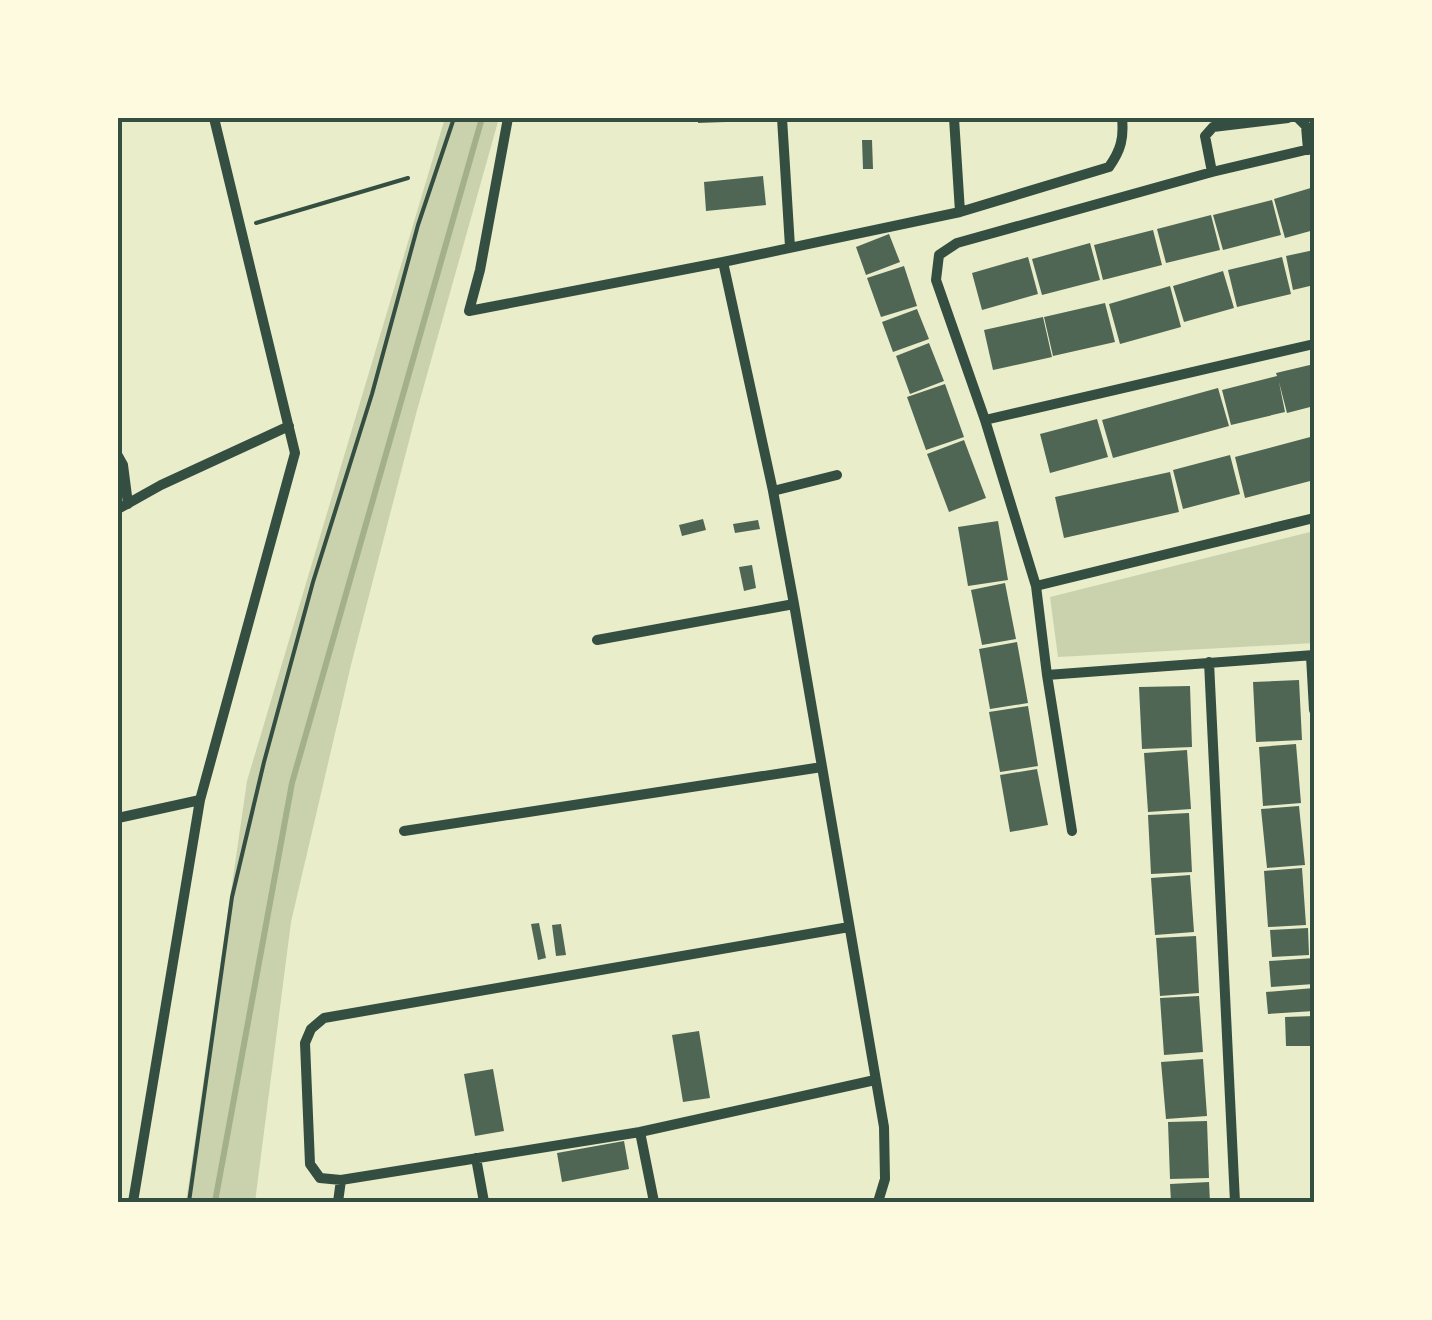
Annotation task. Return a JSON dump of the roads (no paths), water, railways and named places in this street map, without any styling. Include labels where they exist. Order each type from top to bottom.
[{"type":"street","points":[[133,1202],[200,800],[295,454],[214,118]]},
{"type":"street","points":[[508,118],[469,311],[960,212],[1109,167],[1120,150],[1122,118]]},
{"type":"street","points":[[782,118],[790,246]]},
{"type":"street","points":[[954,118],[960,212]]},
{"type":"street","points":[[1212,172],[1205,136],[1213,127],[1288,118]]},
{"type":"street","points":[[1072,831],[1046,675],[1036,586],[985,420],[936,280],[939,255],[956,243],[1212,172],[1311,149],[1306,126],[1298,118]]},
{"type":"street","points":[[723,262],[794,604],[884,1127],[885,1180],[878,1202]]},
{"type":"street","points":[[985,420],[1314,344]]},
{"type":"street","points":[[123,507],[161,485],[290,426]]},
{"type":"street","points":[[118,456],[124,465],[123,507]]},
{"type":"street","points":[[773,492],[837,475]]},
{"type":"street","points":[[1036,586],[1314,518]]},
{"type":"street","points":[[597,640],[794,604]]},
{"type":"street","points":[[1046,675],[1312,656],[1314,710]]},
{"type":"street","points":[[1210,662],[1234,1202]]},
{"type":"street","points":[[404,831],[822,767]]},
{"type":"street","points":[[118,818],[200,800]]},
{"type":"street","points":[[849,927],[324,1018],[306,1043],[310,1164],[320,1178],[341,1180],[640,1132],[874,1080]]},
{"type":"street","points":[[640,1132],[654,1202]]},
{"type":"street","points":[[476,1158],[484,1202]]},
{"type":"street","points":[[338,1202],[341,1180]]},
{"type":"waterway","points":[[215,1202],[292,783],[482,118]]}]
